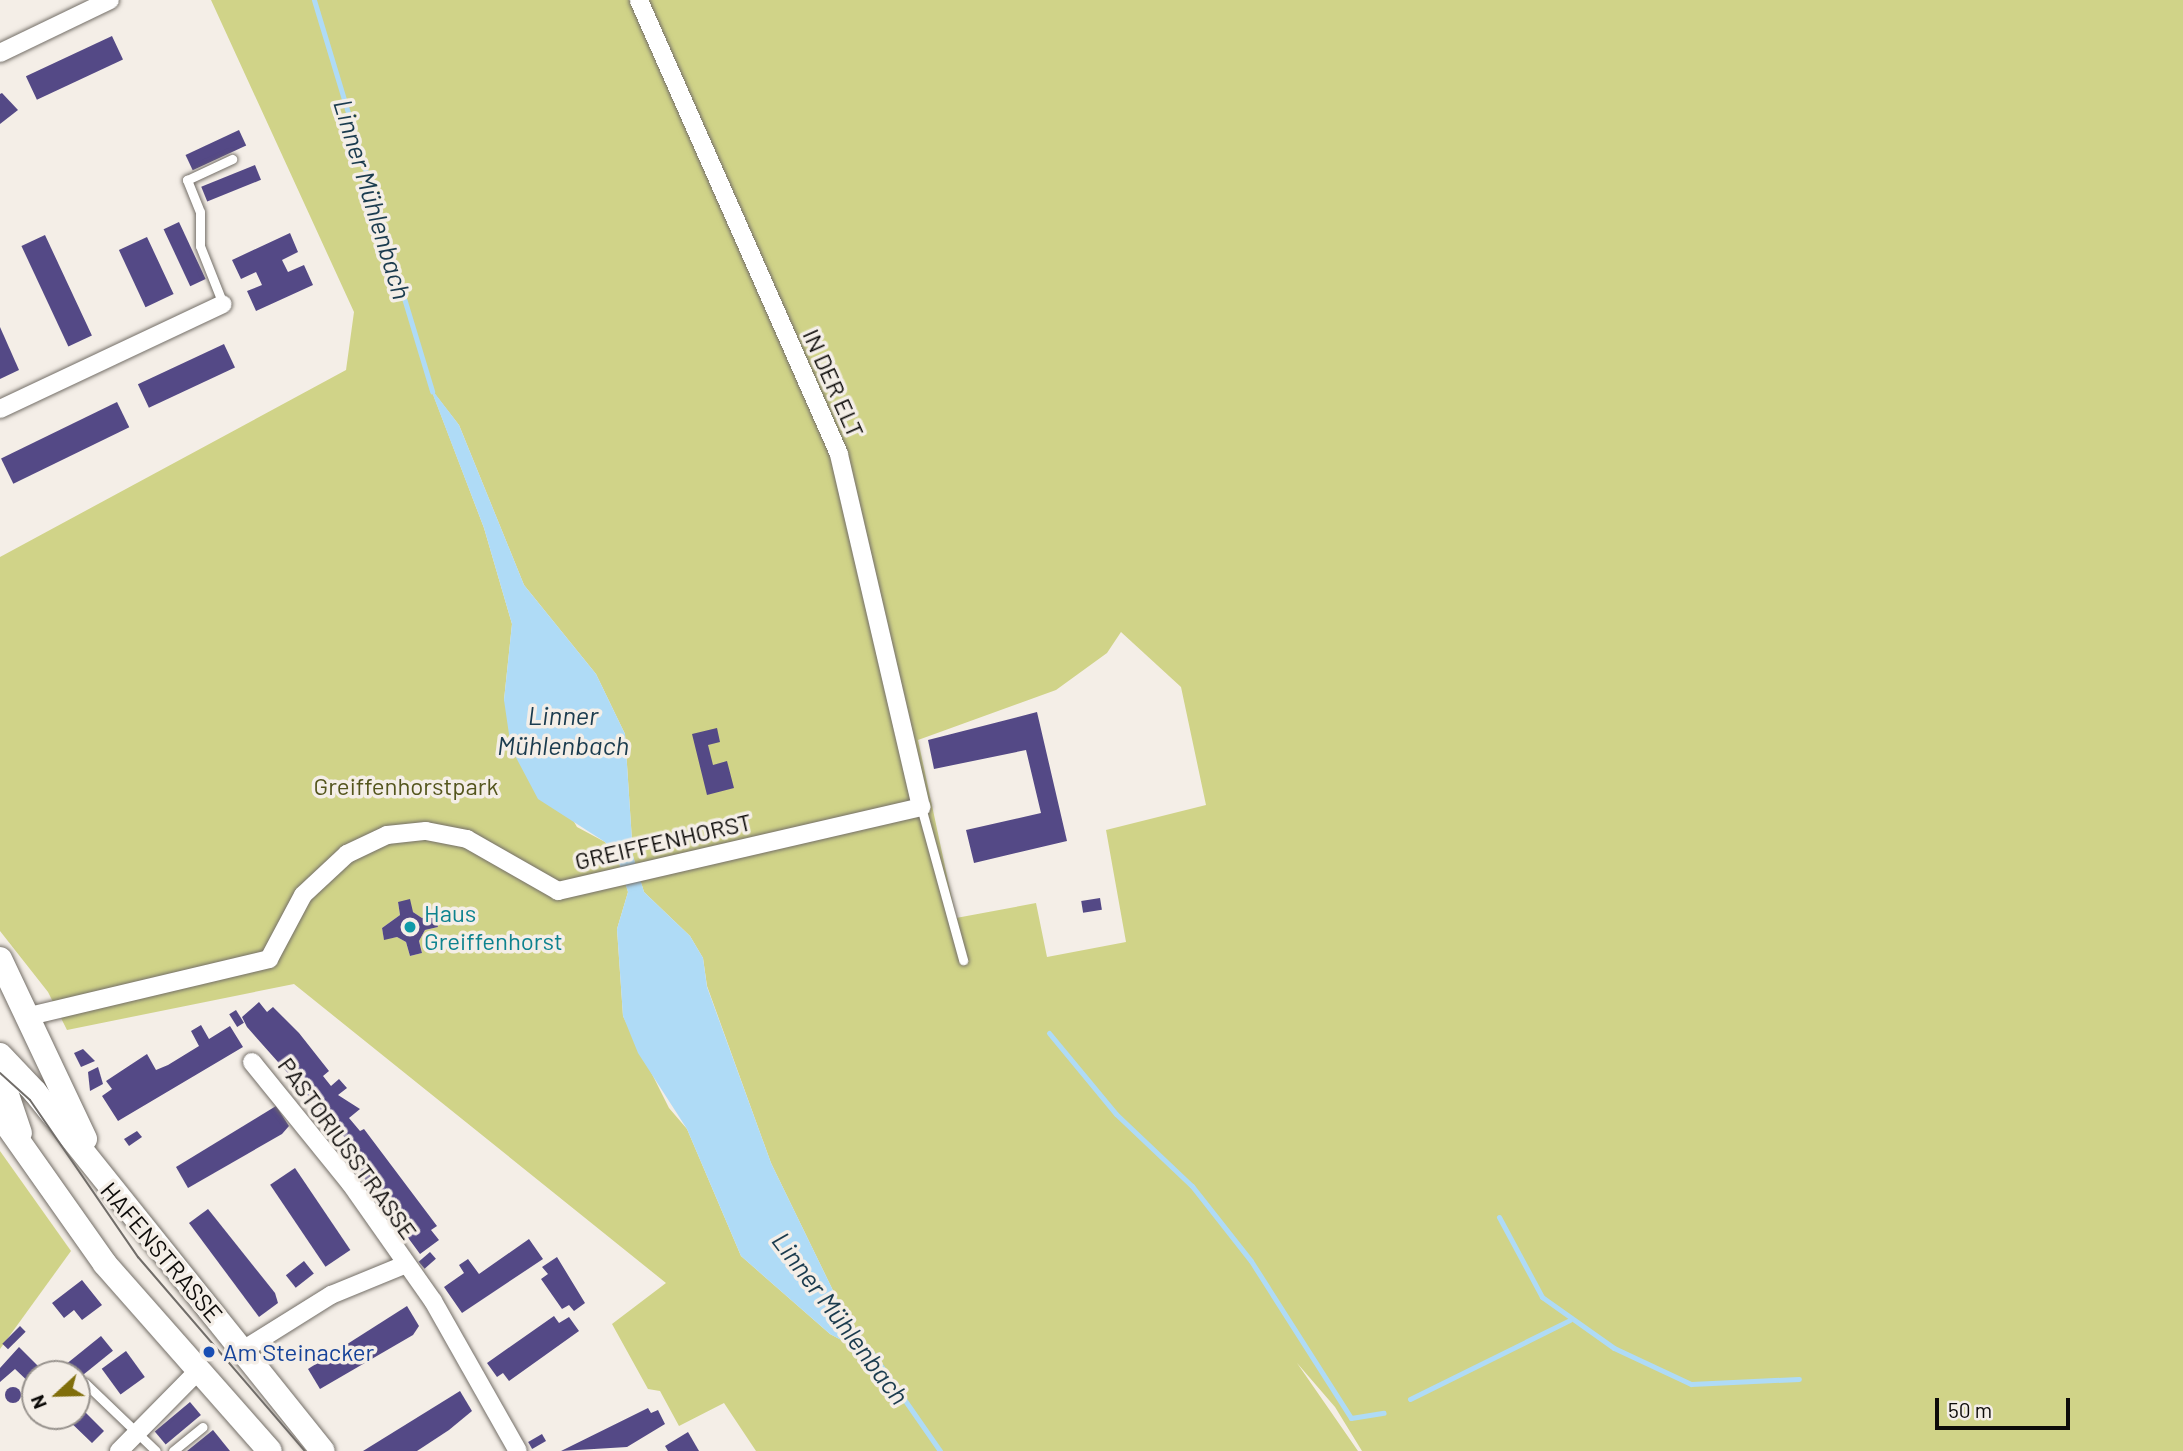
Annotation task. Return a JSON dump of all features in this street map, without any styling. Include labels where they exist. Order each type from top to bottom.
[{"type":"main road","points":[[3,966],[30,1016],[116,1198]]},
{"type":"main road","name":"HAFENSTRASSE","points":[[0,1055],[36,1092],[116,1198],[323,1451]]},
{"type":"main road","points":[[0,1074],[23,1144]]},
{"type":"main road","name":"HAFENSTRASSE","points":[[0,1115],[105,1264],[270,1451]]},
{"type":"street","name":"IN DER ELT","points":[[639,0],[839,454],[921,807]]},
{"type":"street","points":[[0,53],[110,1]]},
{"type":"street","points":[[0,409],[223,304]]},
{"type":"street","name":"GREIFFENHORST","points":[[30,1016],[269,959],[303,895],[347,854],[387,835],[426,831],[467,839],[558,891],[921,807]]},
{"type":"street","name":"PASTORIUSSTRASSE","points":[[252,1062],[350,1183],[462,1347],[518,1451]]},
{"type":"street","name":"PASTORIUSSTRASSE","points":[[243,1350],[331,1295],[404,1265]]},
{"type":"street","points":[[119,1451],[199,1370]]},
{"type":"lane","points":[[223,304],[200,246],[200,212],[187,180],[232,159]]},
{"type":"lane","points":[[921,807],[963,960]]},
{"type":"lane","points":[[91,1389],[156,1451]]},
{"type":"lane","points":[[173,1451],[203,1427]]},
{"type":"green space","name":"Greiffenhorstpark","points":[[211,0],[2183,0],[2183,1451],[1362,1451],[1335,1407],[1297,1363],[1358,1451],[756,1451],[724,1403],[679,1426],[660,1391],[648,1389],[612,1324],[666,1283],[294,984],[67,1030],[48,992],[0,931],[0,557],[346,370],[354,312]],"holes":[[[431,389],[459,425],[524,585],[596,674],[625,734],[633,856],[644,892],[690,936],[703,958],[707,986],[771,1163],[843,1311],[874,1357],[830,1334],[741,1256],[687,1129],[669,1108],[623,1016],[617,929],[628,892],[617,856],[605,842],[577,827],[504,700],[512,624],[484,528]],[[1121,632],[1181,687],[1206,805],[1106,830],[1126,942],[1047,957],[1036,903],[956,918],[918,740],[1056,690],[1107,653]],[[398,902],[422,918],[434,915],[438,927],[425,930],[419,941],[422,953],[410,956],[406,942],[397,937],[384,939],[382,928],[400,915]]]},
{"type":"green space","points":[[0,1151],[71,1251],[0,1349]]},
{"type":"water","name":"Linner Mühlenbach","points":[[430,387],[459,425],[524,585],[596,674],[625,734],[633,856],[644,892],[690,936],[703,958],[707,987],[771,1163],[843,1311],[876,1359],[830,1334],[741,1256],[687,1129],[638,1053],[623,1016],[617,929],[628,892],[617,856],[605,842],[538,799],[511,748],[504,700],[512,624],[484,528]]},
{"type":"building","points":[[112,36],[123,60],[37,100],[26,76]]},
{"type":"building","points":[[0,94],[18,110],[0,124]]},
{"type":"building","points":[[239,130],[246,145],[193,170],[186,155]]},
{"type":"building","points":[[255,165],[261,180],[207,202],[201,187]]},
{"type":"building","points":[[179,222],[206,279],[190,286],[164,229]]},
{"type":"building","points":[[290,233],[298,252],[282,260],[288,272],[304,265],[313,285],[256,311],[247,291],[262,285],[256,272],[241,279],[232,260]]},
{"type":"building","points":[[45,235],[92,336],[68,347],[21,246]]},
{"type":"building","points":[[147,237],[174,294],[146,307],[119,250]]},
{"type":"building","points":[[0,327],[19,370],[0,379]]},
{"type":"building","points":[[224,344],[235,368],[149,408],[138,384]]},
{"type":"building","points":[[117,402],[129,427],[13,484],[1,459]]},
{"type":"building","points":[[1037,712],[1067,841],[974,863],[966,830],[1041,813],[1026,750],[934,769],[928,740]]},
{"type":"building","points":[[717,728],[720,742],[708,745],[713,765],[727,761],[734,788],[707,795],[692,734]]},
{"type":"building","points":[[1100,898],[1102,910],[1083,913],[1081,901]]},
{"type":"building","name":"Haus Greiffenhorst","points":[[410,899],[413,912],[422,918],[435,915],[438,927],[425,930],[419,941],[422,953],[410,956],[406,942],[397,937],[384,940],[382,928],[400,915],[398,902]]},
{"type":"building","points":[[259,1002],[267,1012],[273,1007],[299,1033],[329,1071],[323,1076],[331,1086],[339,1079],[347,1088],[338,1095],[360,1109],[349,1118],[360,1131],[364,1129],[437,1226],[431,1230],[439,1240],[420,1254],[340,1145],[347,1141],[342,1134],[247,1027],[242,1017]]},
{"type":"building","points":[[236,1010],[244,1023],[237,1027],[229,1014]]},
{"type":"building","points":[[201,1025],[209,1039],[230,1026],[243,1047],[118,1121],[102,1096],[112,1089],[106,1081],[147,1054],[156,1070],[168,1065],[199,1046],[191,1031]]},
{"type":"building","points":[[83,1049],[95,1061],[81,1067],[74,1053]]},
{"type":"building","points":[[98,1067],[103,1084],[90,1091],[88,1072]]},
{"type":"building","points":[[276,1106],[289,1126],[282,1134],[188,1188],[176,1167]]},
{"type":"building","points":[[137,1131],[142,1137],[129,1146],[124,1139]]},
{"type":"building","points":[[295,1168],[350,1250],[325,1267],[270,1185]]},
{"type":"building","points":[[208,1209],[275,1293],[278,1303],[259,1317],[189,1223]]},
{"type":"building","points":[[529,1239],[543,1259],[462,1313],[444,1287],[464,1273],[459,1265],[468,1259],[479,1274]]},
{"type":"building","points":[[430,1252],[436,1259],[425,1269],[419,1262]]},
{"type":"building","points":[[557,1257],[585,1303],[574,1311],[569,1305],[562,1309],[541,1279],[548,1274],[542,1267]]},
{"type":"building","points":[[304,1261],[314,1274],[296,1288],[286,1275]]},
{"type":"building","points":[[82,1280],[102,1305],[82,1320],[74,1310],[64,1318],[52,1303]]},
{"type":"building","points":[[407,1306],[419,1326],[413,1335],[320,1389],[308,1369]]},
{"type":"building","points":[[554,1316],[559,1323],[569,1317],[579,1331],[509,1381],[503,1373],[497,1377],[487,1363]]},
{"type":"building","points":[[20,1326],[26,1332],[8,1349],[2,1344]]},
{"type":"building","points":[[101,1336],[113,1351],[91,1369],[91,1360],[71,1360]]},
{"type":"building","points":[[19,1347],[32,1360],[21,1360],[21,1375],[15,1369],[0,1382],[0,1368]]},
{"type":"building","points":[[126,1351],[145,1377],[121,1395],[102,1369]]},
{"type":"building","points":[[10,1387],[16,1387],[21,1392],[21,1398],[16,1403],[10,1403],[5,1398],[5,1392]]},
{"type":"building","points":[[460,1391],[472,1411],[417,1451],[363,1451]]},
{"type":"building","points":[[190,1402],[201,1415],[166,1445],[155,1432]]},
{"type":"building","points":[[648,1408],[651,1413],[658,1410],[665,1424],[627,1447],[561,1451]]},
{"type":"building","points":[[91,1418],[104,1431],[92,1443],[79,1430],[91,1430]]},
{"type":"building","points":[[213,1430],[230,1451],[187,1451]]},
{"type":"building","points":[[688,1432],[699,1451],[668,1451],[665,1446]]},
{"type":"building","points":[[542,1434],[546,1441],[532,1449],[528,1442]]},
{"type":"waterway","name":"Linner Mühlenbach","points":[[314,0],[432,392]]},
{"type":"waterway","points":[[1049,1033],[1116,1114],[1192,1186],[1251,1261],[1351,1418],[1384,1413]]},
{"type":"waterway","points":[[1499,1217],[1542,1297],[1614,1348],[1691,1384],[1799,1379]]},
{"type":"waterway","points":[[1410,1399],[1570,1320]]},
{"type":"waterway","name":"Linner Mühlenbach","points":[[872,1353],[940,1451]]},
{"type":"tram line","points":[[0,1073],[30,1100],[138,1257],[305,1451]]},
{"type":"place","name":"Haus Greiffenhorst","points":[[410,927]]},
{"type":"place","name":"Am Steinacker","points":[[209,1352]]}]
